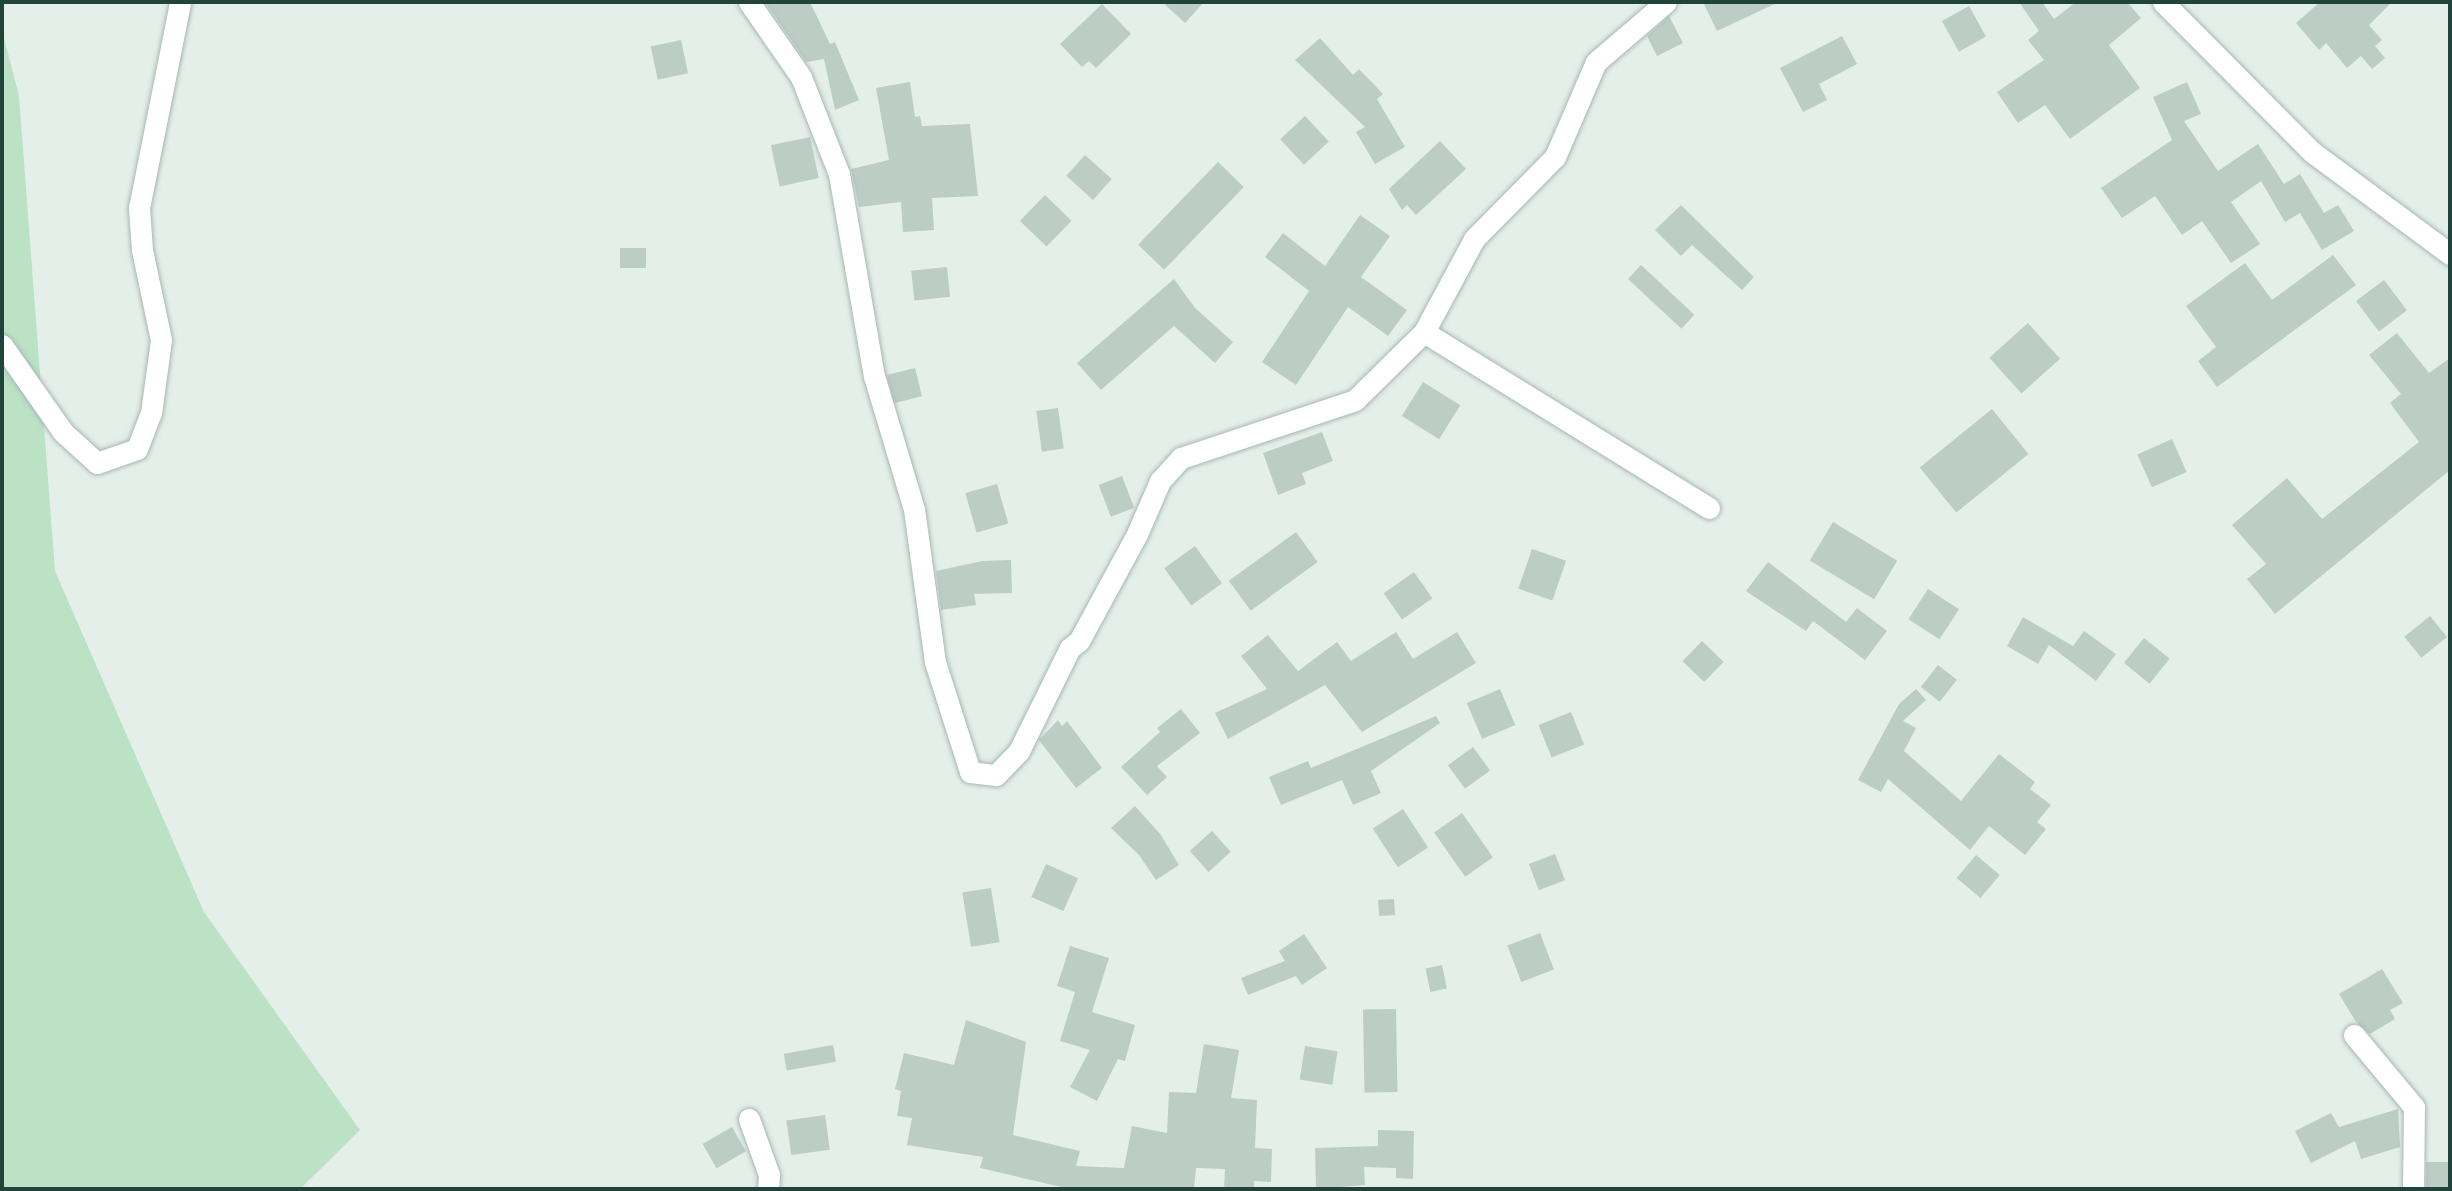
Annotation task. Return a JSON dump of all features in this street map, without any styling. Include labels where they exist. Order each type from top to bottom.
[{"type":"street","points":[[2,345],[63,432],[97,463],[137,449],[151,413],[161,340],[142,250],[139,208],[180,2]]},
{"type":"street","points":[[748,2],[801,77],[839,174],[874,376],[914,509],[934,662],[970,772],[996,775],[1019,751],[1070,648],[1079,641],[1137,534],[1160,481],[1181,458],[1355,400],[1424,332],[1474,239],[1555,157],[1596,62],[1666,2]]},
{"type":"street","points":[[2163,2],[2312,152],[2450,254]]},
{"type":"street","points":[[1424,332],[1709,508]]},
{"type":"street","points":[[2354,1035],[2414,1107],[2413,1189]]},
{"type":"street","points":[[749,1119],[769,1175],[768,1189]]},
{"type":"green space","points":[[2,30],[19,96],[55,571],[204,912],[360,1130],[300,1189],[2,1189]]},
{"type":"building","points":[[765,2],[810,2],[830,44],[835,42],[859,100],[835,110],[824,59],[806,62]]},
{"type":"building","points":[[1162,2],[1204,2],[1185,23]]},
{"type":"building","points":[[1703,2],[1779,2],[1717,31]]},
{"type":"building","points":[[2019,2],[2042,2],[2054,19],[2076,2],[2127,2],[2141,18],[2109,45],[2140,88],[2070,139],[2045,105],[2018,123],[1997,92],[2044,60],[2028,40],[2039,31]]},
{"type":"building","points":[[2320,2],[2392,2],[2369,25],[2382,40],[2375,46],[2385,58],[2372,69],[2361,56],[2347,68],[2326,43],[2319,50],[2296,23]]},
{"type":"building","points":[[1102,4],[1131,34],[1096,68],[1089,61],[1082,67],[1060,44]]},
{"type":"building","points":[[1969,6],[1986,37],[1959,52],[1942,21]]},
{"type":"building","points":[[1669,16],[1683,43],[1657,56],[1647,36]]},
{"type":"building","points":[[1842,36],[1857,64],[1819,84],[1827,100],[1803,112],[1780,68]]},
{"type":"building","points":[[1320,38],[1353,75],[1359,69],[1383,94],[1377,99],[1405,147],[1375,164],[1356,132],[1365,127],[1295,60]]},
{"type":"building","points":[[681,40],[688,73],[658,80],[651,46]]},
{"type":"building","points":[[910,82],[915,117],[920,116],[922,126],[970,124],[978,196],[932,198],[934,230],[903,232],[901,202],[859,207],[851,169],[889,160],[876,88]]},
{"type":"building","points":[[2187,82],[2201,114],[2184,121],[2218,171],[2258,144],[2284,184],[2300,174],[2324,213],[2338,205],[2354,231],[2322,250],[2300,213],[2285,222],[2261,181],[2231,202],[2260,244],[2231,263],[2202,221],[2182,235],[2155,196],[2122,218],[2101,188],[2172,140],[2153,97]]},
{"type":"building","points":[[1305,116],[1329,142],[1304,165],[1280,139]]},
{"type":"building","points":[[810,137],[819,178],[780,186],[771,145]]},
{"type":"building","points":[[1440,141],[1466,169],[1416,215],[1407,205],[1402,210],[1389,189]]},
{"type":"building","points":[[1085,155],[1112,179],[1093,200],[1066,176]]},
{"type":"building","points":[[1218,162],[1244,187],[1164,270],[1138,245]]},
{"type":"building","points":[[1045,195],[1072,221],[1047,247],[1020,221]]},
{"type":"building","points":[[1681,205],[1754,277],[1742,290],[1692,245],[1681,256],[1655,230]]},
{"type":"building","points":[[1360,215],[1390,236],[1361,277],[1407,310],[1388,336],[1348,307],[1296,385],[1262,362],[1309,291],[1265,257],[1283,233],[1325,266]]},
{"type":"building","points":[[620,248],[646,248],[646,268],[620,268]]},
{"type":"building","points":[[2333,255],[2356,285],[2217,387],[2198,361],[2216,347],[2186,306],[2245,263],[2272,300]]},
{"type":"building","points":[[1641,265],[1694,315],[1681,329],[1628,279]]},
{"type":"building","points":[[947,267],[950,297],[914,301],[911,271]]},
{"type":"building","points":[[1174,279],[1195,308],[1233,342],[1215,363],[1174,326],[1101,390],[1077,363]]},
{"type":"building","points":[[2384,280],[2407,310],[2379,331],[2356,301]]},
{"type":"building","points":[[2028,323],[2060,359],[2021,393],[1989,358]]},
{"type":"building","points":[[2397,333],[2429,373],[2450,358],[2450,470],[2275,614],[2247,579],[2266,564],[2232,525],[2287,478],[2322,519],[2419,442],[2390,403],[2401,394],[2369,355]]},
{"type":"building","points":[[915,368],[922,396],[894,403],[887,375]]},
{"type":"building","points":[[1423,382],[1460,405],[1439,439],[1402,416]]},
{"type":"building","points":[[1058,408],[1064,449],[1042,452],[1036,411]]},
{"type":"building","points":[[1992,409],[2029,454],[1956,513],[1920,468]]},
{"type":"building","points":[[1322,432],[1333,461],[1302,473],[1306,484],[1278,495],[1263,453]]},
{"type":"building","points":[[2172,439],[2187,472],[2152,487],[2137,454]]},
{"type":"building","points":[[1122,476],[1134,508],[1111,517],[1099,485]]},
{"type":"building","points":[[997,484],[1008,523],[977,533],[965,493]]},
{"type":"building","points":[[1833,522],[1897,561],[1874,599],[1810,561]]},
{"type":"building","points":[[1296,532],[1318,562],[1251,611],[1229,581]]},
{"type":"building","points":[[1195,546],[1222,583],[1191,606],[1164,568]]},
{"type":"building","points":[[1532,549],[1566,561],[1552,600],[1518,589]]},
{"type":"building","points":[[1011,560],[1012,593],[974,594],[976,605],[941,610],[936,571],[982,561]]},
{"type":"building","points":[[1768,562],[1846,622],[1857,608],[1887,631],[1865,660],[1813,621],[1806,631],[1746,591]]},
{"type":"building","points":[[1414,572],[1432,598],[1402,619],[1384,593]]},
{"type":"building","points":[[1928,589],[1959,609],[1939,639],[1908,619]]},
{"type":"building","points":[[2430,616],[2447,637],[2421,658],[2404,637]]},
{"type":"building","points":[[2023,617],[2073,646],[2084,631],[2116,654],[2096,681],[2049,645],[2038,664],[2007,646]]},
{"type":"building","points":[[1396,632],[1413,659],[1457,632],[1476,663],[1362,732],[1325,685],[1228,739],[1215,713],[1267,689],[1241,656],[1268,635],[1298,671],[1337,642],[1351,661]]},
{"type":"building","points":[[2144,638],[2170,659],[2150,684],[2124,663]]},
{"type":"building","points":[[1702,641],[1724,662],[1704,682],[1683,661]]},
{"type":"building","points":[[1938,665],[1957,680],[1940,702],[1921,687]]},
{"type":"building","points":[[1500,689],[1515,725],[1482,739],[1467,703]]},
{"type":"building","points":[[1916,689],[1926,700],[1903,721],[1916,728],[1904,751],[1961,801],[1999,754],[2035,782],[2030,789],[2051,805],[2037,822],[2046,829],[2025,855],[1989,826],[1970,850],[1888,779],[1881,792],[1858,780],[1899,704]]},
{"type":"building","points":[[1181,709],[1200,733],[1157,766],[1167,777],[1147,795],[1121,767],[1160,732],[1157,728]]},
{"type":"building","points":[[1571,712],[1584,744],[1552,758],[1539,725]]},
{"type":"building","points":[[1436,716],[1440,723],[1371,771],[1381,793],[1353,805],[1342,780],[1281,805],[1269,777],[1308,761],[1311,768]]},
{"type":"building","points":[[1058,720],[1062,726],[1067,721],[1102,768],[1076,788],[1039,740]]},
{"type":"building","points":[[1473,747],[1490,770],[1465,789],[1448,765]]},
{"type":"building","points":[[1135,806],[1161,835],[1179,865],[1156,880],[1139,855],[1111,828]]},
{"type":"building","points":[[1403,809],[1428,848],[1398,867],[1373,829]]},
{"type":"building","points":[[1462,813],[1493,857],[1465,877],[1434,833]]},
{"type":"building","points":[[1212,831],[1231,852],[1208,872],[1190,851]]},
{"type":"building","points":[[1555,854],[1565,880],[1539,890],[1529,864]]},
{"type":"building","points":[[1976,855],[2000,875],[1980,898],[1957,878]]},
{"type":"building","points":[[1046,864],[1078,878],[1063,911],[1031,897]]},
{"type":"building","points":[[991,888],[1000,942],[971,947],[962,893]]},
{"type":"building","points":[[1394,899],[1395,915],[1379,916],[1378,900]]},
{"type":"building","points":[[1540,933],[1554,969],[1521,982],[1507,946]]},
{"type":"building","points":[[1304,934],[1327,968],[1302,985],[1296,976],[1248,995],[1241,978],[1285,961],[1279,951]]},
{"type":"building","points":[[1070,946],[1109,958],[1092,1012],[1135,1025],[1125,1061],[1118,1059],[1097,1101],[1070,1087],[1090,1050],[1060,1041],[1075,992],[1057,986]]},
{"type":"building","points":[[1442,965],[1447,988],[1430,992],[1425,969]]},
{"type":"building","points":[[2382,969],[2403,1003],[2390,1010],[2395,1019],[2370,1034],[2356,1022],[2339,994]]},
{"type":"building","points":[[1396,1009],[1397,1092],[1364,1093],[1363,1010]]},
{"type":"building","points":[[966,1020],[1026,1042],[1013,1135],[1080,1151],[1076,1166],[1124,1168],[1132,1126],[1167,1133],[1169,1092],[1196,1093],[1204,1044],[1239,1050],[1231,1098],[1257,1100],[1255,1148],[1272,1149],[1271,1182],[1254,1181],[1254,1189],[1224,1189],[1225,1169],[1196,1168],[1194,1189],[1070,1189],[980,1168],[983,1157],[907,1145],[912,1118],[897,1116],[901,1091],[895,1089],[904,1053],[954,1065]]},
{"type":"building","points":[[833,1045],[836,1062],[787,1070],[784,1054]]},
{"type":"building","points":[[1305,1046],[1338,1051],[1332,1085],[1300,1080]]},
{"type":"building","points":[[2398,1109],[2400,1147],[2361,1159],[2355,1141],[2311,1163],[2295,1131],[2331,1113],[2339,1127]]},
{"type":"building","points":[[825,1115],[830,1150],[791,1155],[786,1120]]},
{"type":"building","points":[[732,1127],[746,1151],[717,1168],[703,1144]]},
{"type":"building","points":[[1378,1130],[1414,1131],[1413,1179],[1396,1178],[1396,1168],[1364,1167],[1365,1185],[1316,1189],[1315,1148],[1378,1146]]},
{"type":"building","points":[[2426,1162],[2450,1162],[2450,1189],[2426,1189]]}]
